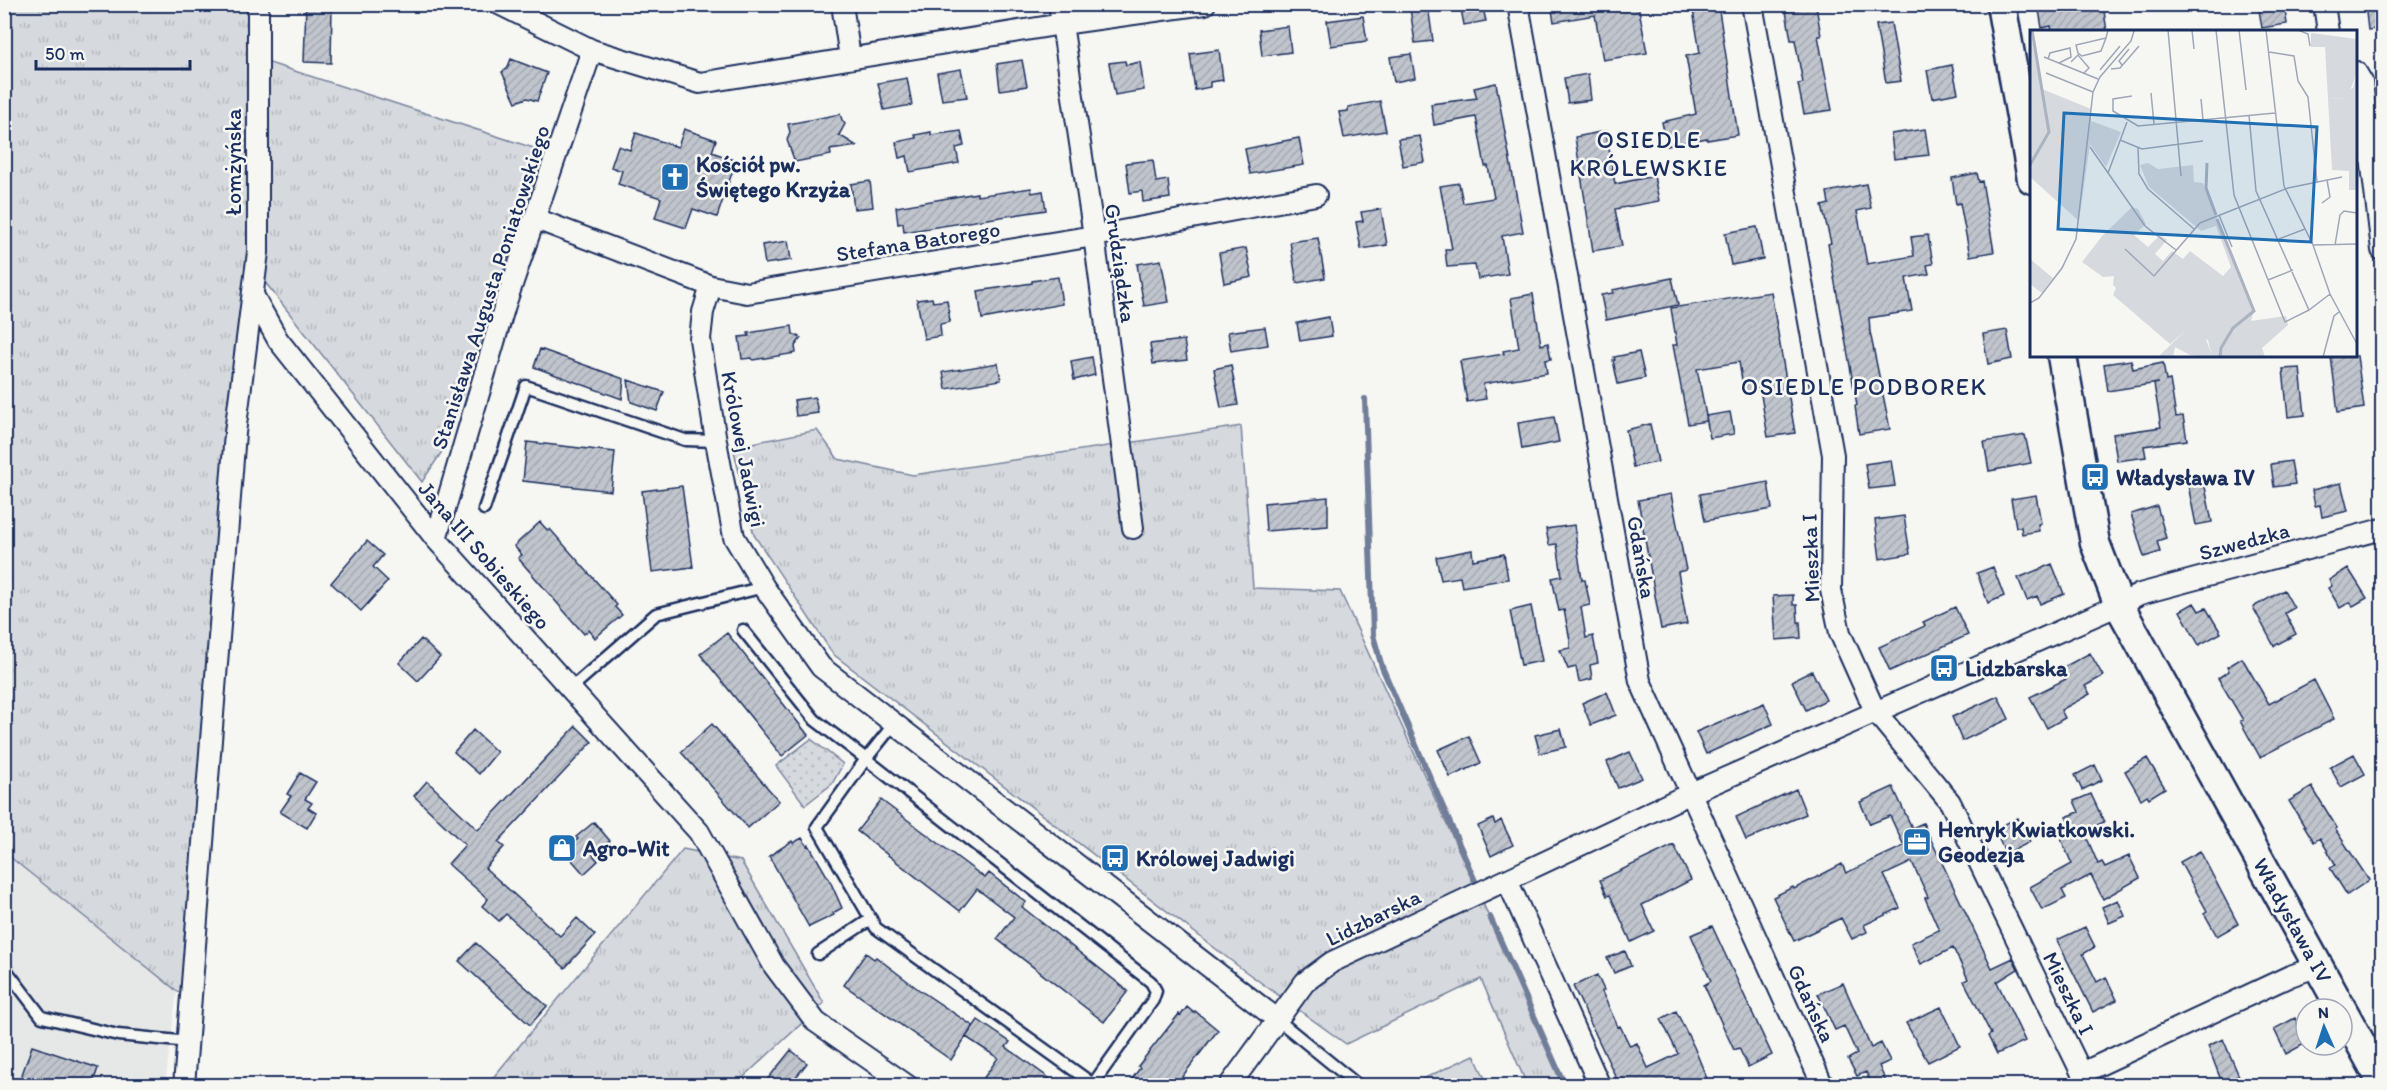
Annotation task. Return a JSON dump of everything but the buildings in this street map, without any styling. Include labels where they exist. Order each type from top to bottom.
[{"type":"street","name":"Łomżyńska","points":[[184,1086],[235,433],[258,252],[258,4]]},
{"type":"street","points":[[500,4],[592,50],[700,83],[1062,24],[1205,4]]},
{"type":"street","points":[[842,4],[850,58]]},
{"type":"street","name":"Grudziądzka","points":[[1059,4],[1094,236],[1133,528]]},
{"type":"street","name":"Gdańska","points":[[1518,4],[1640,681],[1689,794],[1823,1086]]},
{"type":"street","name":"Mieszka I","points":[[1752,4],[1833,455],[1831,590],[1840,633],[1875,711],[1950,802],[2085,1079]]},
{"type":"street","points":[[2001,4],[2030,173]]},
{"type":"street","points":[[2324,4],[2328,30]]},
{"type":"street","name":"Stanisława Augusta Poniatowskiego","points":[[436,539],[505,305],[592,50]]},
{"type":"street","points":[[2357,75],[2362,82],[2382,250]]},
{"type":"street","name":"Stefana Batorego","points":[[536,219],[711,286],[747,293],[1094,236],[1316,195]]},
{"type":"street","name":"Królowej Jadwigi","points":[[711,286],[703,312],[700,339],[734,537],[764,586],[821,668],[1278,1020]]},
{"type":"street","name":"Jana III Sobieskiego","points":[[253,295],[278,340],[436,539],[699,832],[774,966],[816,1022],[908,1086]]},
{"type":"street","name":"Władysława IV","points":[[2062,357],[2095,543],[2119,605],[2382,1082]]},
{"type":"street","name":"Szwedzka","points":[[2119,605],[2140,594],[2382,529]]},
{"type":"street","name":"Lidzbarska","points":[[1229,1086],[1305,982],[1332,962],[1689,794],[2119,605]]},
{"type":"street","points":[[1507,880],[1600,1086]]},
{"type":"street","points":[[2085,1079],[2290,976],[2319,966]]},
{"type":"lane","points":[[484,509],[526,386],[685,441],[716,441]]},
{"type":"lane","points":[[570,689],[656,614],[764,586]]},
{"type":"lane","points":[[742,630],[815,720],[866,759],[1151,982],[1156,990],[1153,1000],[1094,1085],[876,927],[816,827],[866,759],[893,725]]},
{"type":"lane","points":[[818,954],[871,919]]},
{"type":"lane","points":[[4,967],[42,1017],[118,1035],[189,1042]]},
{"type":"lane","points":[[1278,1020],[1359,1086]]},
{"type":"shaded area","points":[[4,853],[177,991],[165,1085],[5,1085]]},
{"type":"green space","points":[[4,5],[254,5],[257,59],[543,151],[445,447],[422,482],[257,272],[192,1003],[5,853]]},
{"type":"green space","points":[[1241,426],[1253,588],[1340,591],[1566,1085],[1527,1085],[1481,979],[1346,1044],[1242,969],[833,654],[754,535],[733,447],[817,430],[838,459],[913,475]]},
{"type":"green space","points":[[811,739],[843,764],[832,784],[805,805],[776,766]]},
{"type":"green space","points":[[683,849],[741,861],[824,1003],[735,1085],[486,1086]]},
{"type":"green space","points":[[1474,1055],[1488,1085],[1412,1085],[1412,1084]]},
{"type":"waterway","points":[[1365,399],[1373,635],[1382,667],[1475,881]]},
{"type":"waterway","points":[[1490,917],[1565,1086]]},
{"type":"place","name":"Kościół pw. Świętego Krzyża","points":[[675,177]]},
{"type":"place","name":"Władysława IV","points":[[2095,477]]},
{"type":"place","name":"Lidzbarska","points":[[1944,668]]},
{"type":"place","name":"Henryk Kwiatkowski. Geodezja","points":[[1917,842]]},
{"type":"place","name":"Agro-Wit","points":[[562,848]]},
{"type":"place","name":"Królowej Jadwigi","points":[[1115,858]]},
{"type":"district","name":"OSIEDLE KRÓLEWSKIE","points":[[1649,154]]},
{"type":"district","name":"OSIEDLE PODBOREK","points":[[1864,387]]}]
